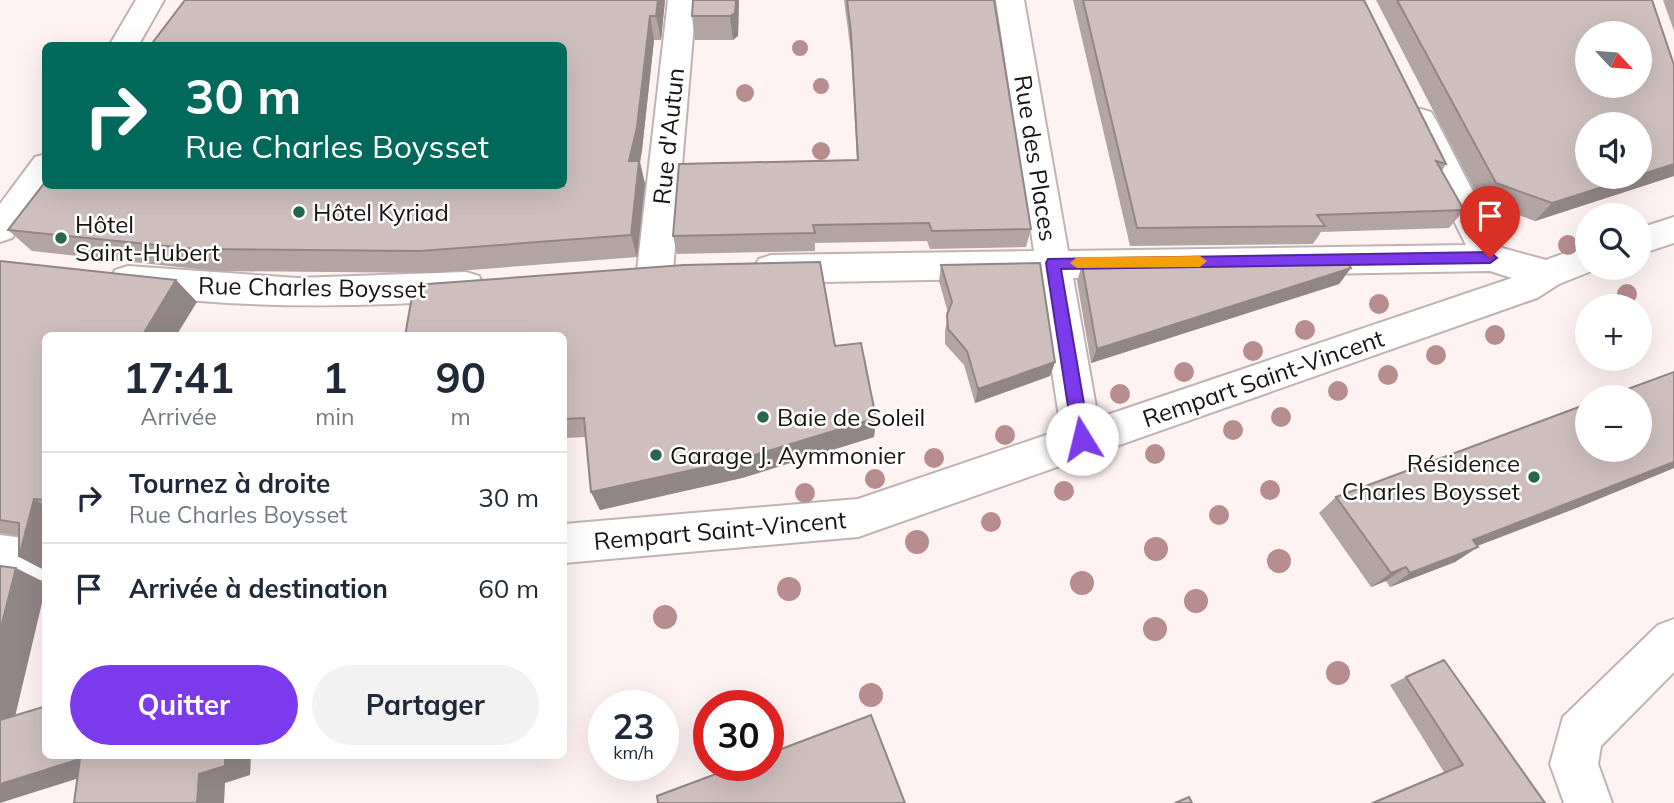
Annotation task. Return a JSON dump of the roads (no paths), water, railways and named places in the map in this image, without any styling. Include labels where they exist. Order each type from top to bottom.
[{"type":"street","points":[[125,42],[150,0]]},
{"type":"street","name":"Rue d'Autun","points":[[682,0],[641,273],[691,270]]},
{"type":"street","name":"Rue des Places","points":[[1010,0],[1082,439]]},
{"type":"street","points":[[1408,97],[1490,258]]},
{"type":"street","points":[[0,229],[42,171]]},
{"type":"street","points":[[1652,237],[1674,230]]},
{"type":"street","points":[[732,269],[1490,258],[1547,274]]},
{"type":"street","name":"Rempart Saint-Vincent","points":[[567,544],[858,518],[1524,288],[1547,274],[1575,263]]},
{"type":"street","name":"Rue Charles Boysset","points":[[93,275],[272,292],[398,292],[493,284]]},
{"type":"street","points":[[0,555],[42,560]]},
{"type":"street","points":[[1588,803],[1574,764],[1580,734],[1674,641]]},
{"type":"place","name":"Hôtel Kyriad","points":[[299,212]]},
{"type":"place","name":"Hôtel Saint-Hubert","points":[[61,238]]},
{"type":"place","name":"Baie de Soleil","points":[[763,417]]},
{"type":"place","name":"Garage J. Aymmonier","points":[[656,455]]},
{"type":"place","name":"Résidence Charles Boysset","points":[[1534,477]]}]
